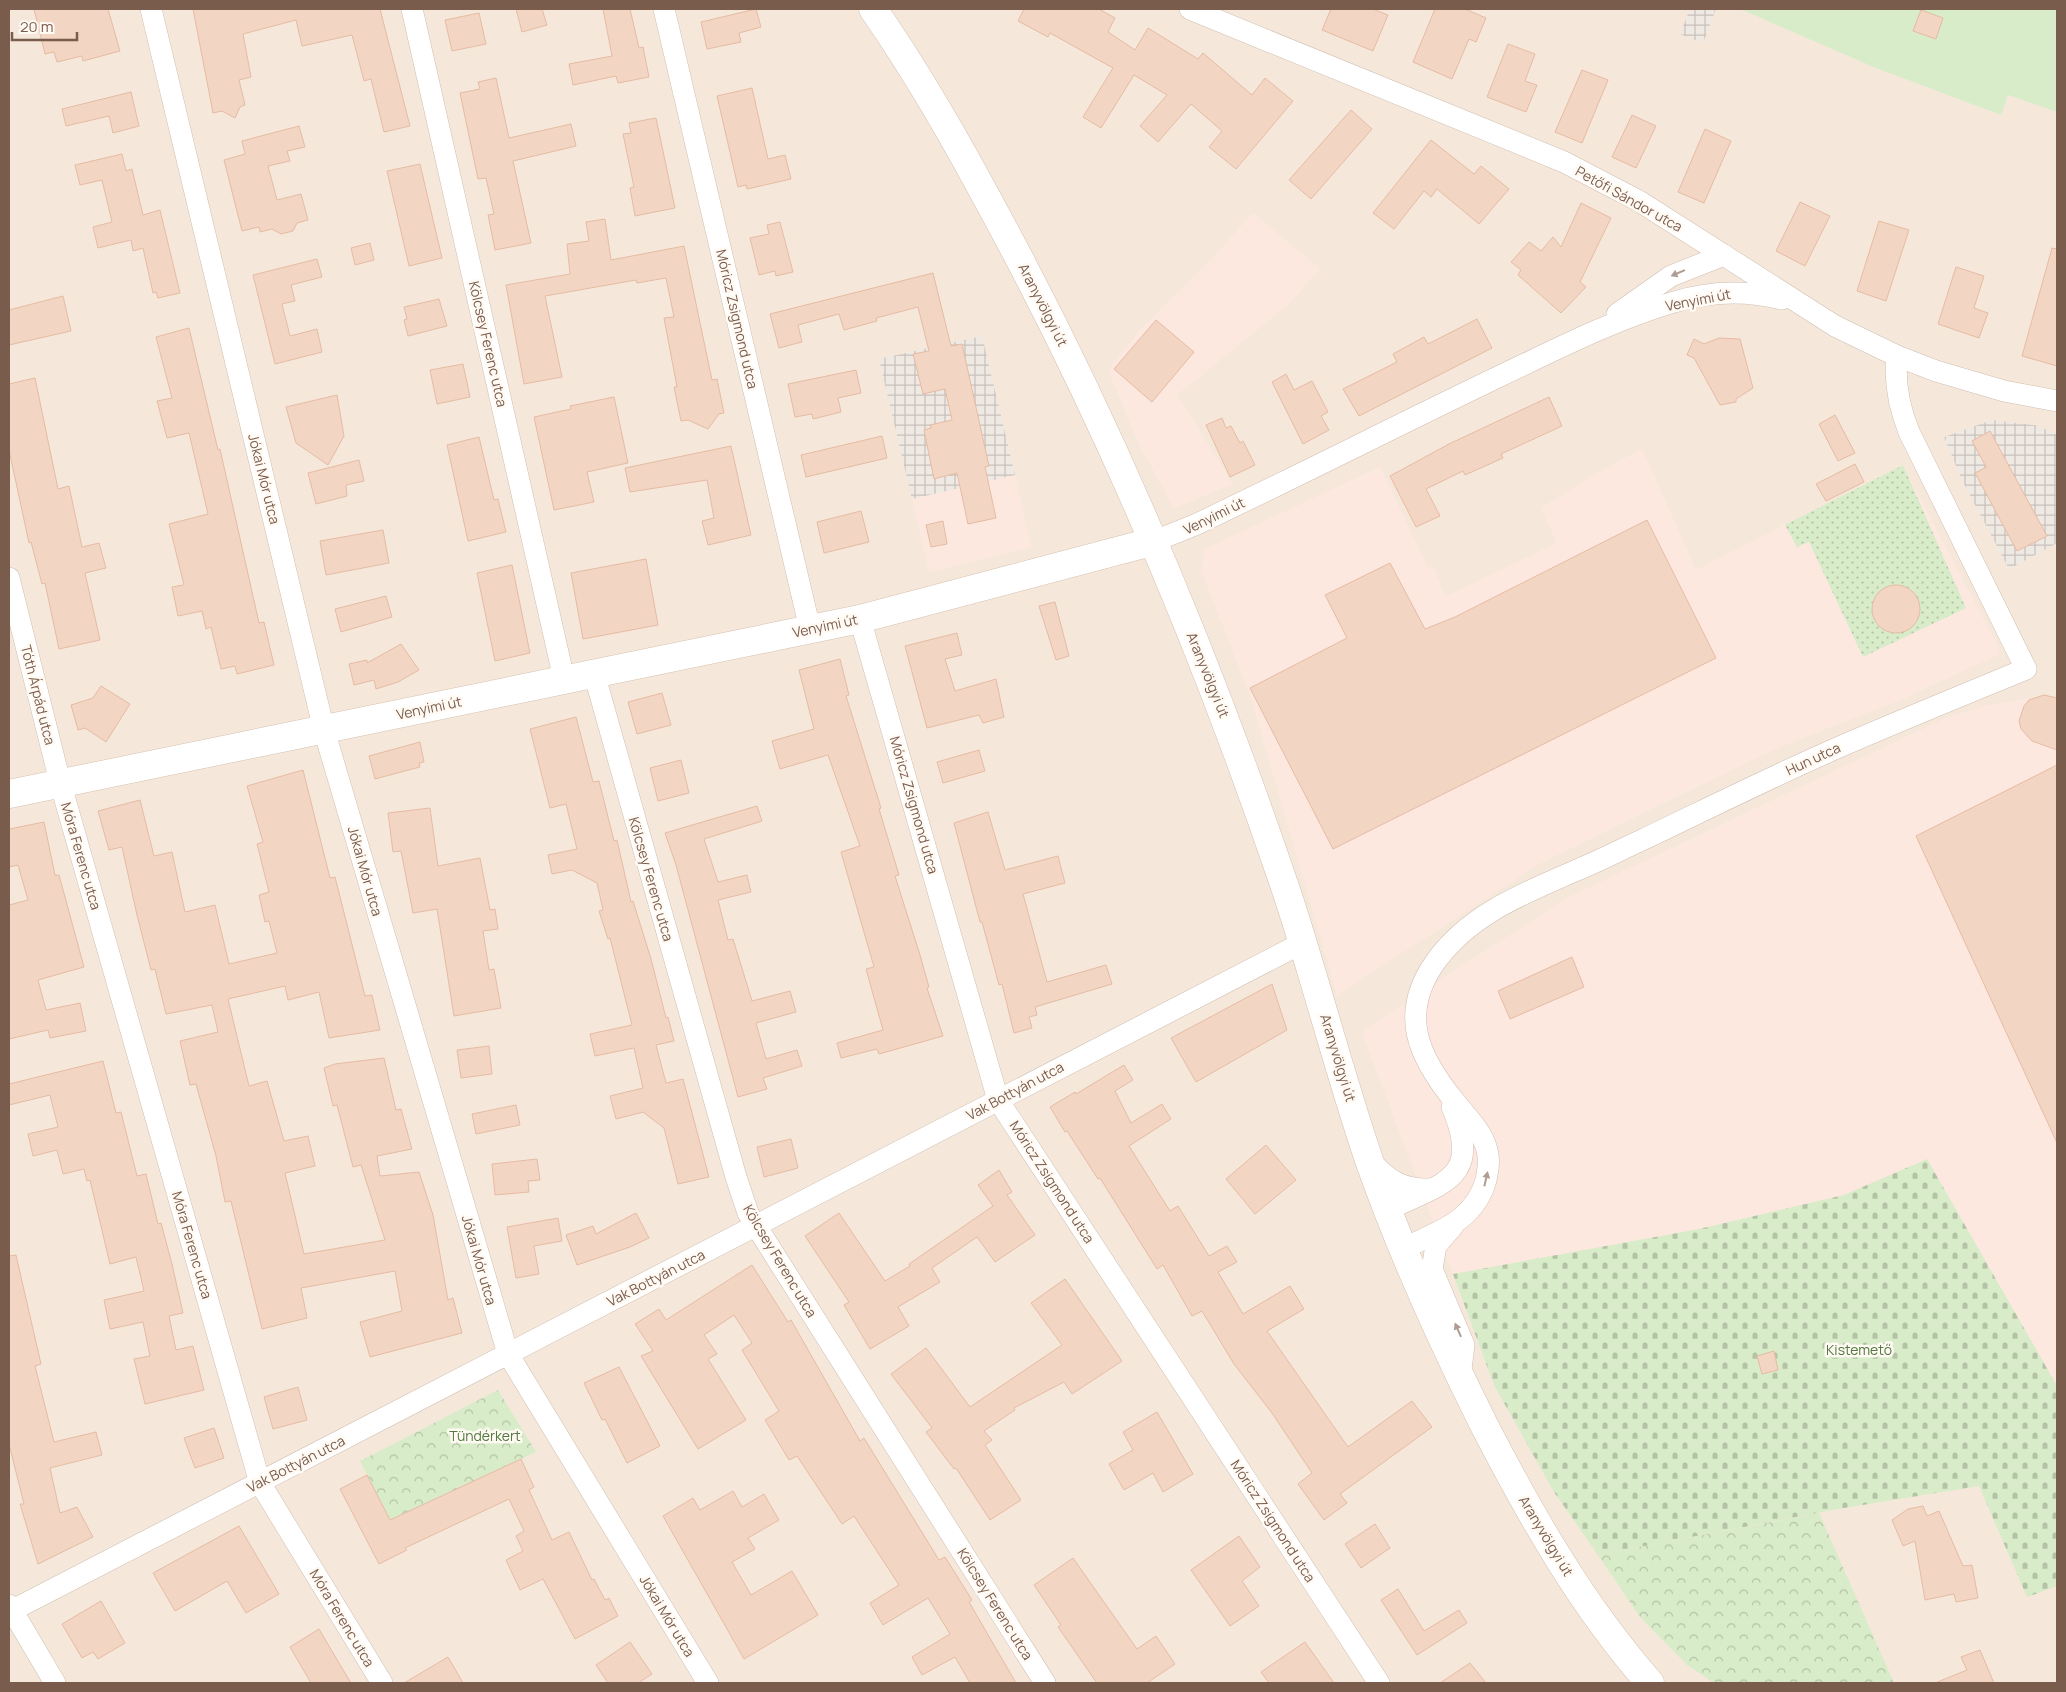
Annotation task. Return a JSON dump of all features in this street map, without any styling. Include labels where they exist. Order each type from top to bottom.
[{"type":"street","name":"Jókai Mór utca","points":[[150,9],[324,730],[508,1354],[708,1683]]},
{"type":"street","name":"Kölcsey Ferenc utca","points":[[412,9],[564,679]]},
{"type":"street","name":"Móricz Zsigmond utca","points":[[664,9],[810,629]]},
{"type":"street","name":"Aranyvölgyi út","points":[[873,9],[917,76],[987,196],[1054,324],[1155,541],[1230,729],[1302,943],[1369,1159],[1387,1210],[1402,1249],[1460,1377],[1515,1485],[1560,1561],[1634,1665],[1650,1683]]},
{"type":"street","name":"Petőfi Sándor utca","points":[[1190,9],[1564,162],[1639,201],[1835,326],[1897,356],[1936,371],[2004,391],[2057,401]]},
{"type":"street","name":"Venyimi út","points":[[1599,328],[1671,276],[1724,255]]},
{"type":"street","name":"Venyimi út","points":[[9,794],[860,619],[1155,541],[1217,515],[1370,438],[1599,328],[1674,302],[1728,292],[1757,293],[1800,303]]},
{"type":"street","name":"Hun utca","points":[[1402,1249],[1460,1219],[1481,1194],[1489,1161],[1483,1138],[1446,1091],[1423,1056],[1418,1041],[1414,1012],[1426,977],[1436,960],[1471,924],[1494,908],[1521,894],[1820,756],[2026,668],[1909,432],[1900,408],[1896,388],[1897,356]]},
{"type":"street","name":"Tóth Árpád utca","points":[[9,578],[60,782]]},
{"type":"street","name":"Móricz Zsigmond utca","points":[[860,619],[998,1100],[1379,1683]]},
{"type":"street","name":"Kölcsey Ferenc utca","points":[[594,673],[736,1177],[748,1213],[1045,1683]]},
{"type":"street","name":"Móra Ferenc utca","points":[[60,782],[260,1483],[382,1683]]},
{"type":"street","name":"Vak Bottyán utca","points":[[9,1609],[260,1483],[1302,943]]},
{"type":"street","name":"Hun utca","points":[[1387,1210],[1431,1189],[1457,1172],[1464,1155],[1461,1128],[1446,1091]]},
{"type":"street","points":[[1369,1159],[1380,1172],[1396,1183],[1415,1189],[1431,1189]]},
{"type":"street","points":[[1460,1219],[1436,1246],[1432,1270],[1464,1345],[1460,1377]]},
{"type":"street","points":[[9,1609],[55,1683]]},
{"type":"shaded area","points":[[9,9],[2057,9],[2057,1683],[9,1683]]},
{"type":"shaded area","points":[[1690,9],[1716,9],[1703,43],[1680,34]]},
{"type":"shaded area","points":[[1253,213],[1320,269],[1291,302],[1177,395],[1233,484],[1174,508],[1139,444],[1108,370],[1140,330],[1207,264]]},
{"type":"shaded area","points":[[982,336],[1015,475],[912,499],[879,359]]},
{"type":"shaded area","points":[[1992,420],[2039,426],[2057,435],[2057,543],[2009,569],[1962,480],[1944,437]]},
{"type":"shaded area","points":[[1642,449],[1696,570],[1903,465],[1999,649],[1999,654],[1903,699],[1775,749],[1541,863],[1337,995],[1250,695],[1201,570],[1205,549],[1380,467],[1428,568],[1433,566],[1445,597],[1557,543],[1541,508],[1613,464]]},
{"type":"shaded area","points":[[1015,475],[1031,547],[929,572],[912,499]]},
{"type":"shaded area","points":[[2027,699],[2057,700],[2057,1385],[1927,1159],[1844,1195],[1699,1229],[1453,1274],[1363,1035],[1365,1029],[1567,898],[1946,718],[1985,706]]},
{"type":"green space","points":[[1740,9],[2057,9],[2057,112],[2008,95],[2001,115],[1876,68]]},
{"type":"green space","points":[[1903,465],[1966,608],[1863,657],[1809,542],[1797,547],[1785,525]]},
{"type":"green space","name":"Kistemető","points":[[1927,1159],[2057,1386],[2057,1586],[2027,1597],[1979,1486],[1838,1509],[1598,1555],[1554,1492],[1494,1385],[1453,1274],[1699,1229],[1844,1195]]},
{"type":"green space","name":"Tündérkert","points":[[498,1390],[536,1452],[390,1520],[360,1461]]},
{"type":"green space","points":[[1819,1513],[1894,1683],[1714,1683],[1687,1665],[1640,1617],[1598,1555]]},
{"type":"building","points":[[34,9],[108,9],[120,51],[83,61],[82,56],[57,62],[54,52],[45,54]]},
{"type":"building","points":[[193,9],[380,9],[410,126],[384,132],[371,79],[364,81],[352,35],[302,46],[296,20],[243,34],[251,77],[239,80],[245,105],[240,107],[235,118],[222,111],[213,113]]},
{"type":"building","points":[[516,9],[542,9],[547,25],[522,32]]},
{"type":"building","points":[[603,9],[630,9],[639,48],[643,47],[649,77],[618,83],[616,76],[573,85],[569,64],[612,56]]},
{"type":"building","points":[[756,9],[761,27],[739,33],[741,42],[707,49],[701,22]]},
{"type":"building","points":[[1024,9],[1099,9],[1115,18],[1108,32],[1135,50],[1148,28],[1198,59],[1203,53],[1252,95],[1265,78],[1293,101],[1236,169],[1209,147],[1222,131],[1191,104],[1158,142],[1140,126],[1167,95],[1134,75],[1101,128],[1083,117],[1113,68],[1050,33],[1048,37],[1018,21]]},
{"type":"building","points":[[1331,9],[1373,9],[1388,15],[1373,51],[1322,30]]},
{"type":"building","points":[[1435,9],[1465,9],[1486,18],[1476,42],[1469,39],[1452,79],[1413,62]]},
{"type":"building","points":[[1921,10],[1943,18],[1936,39],[1913,31]]},
{"type":"building","points":[[479,13],[486,44],[452,51],[445,20]]},
{"type":"building","points":[[1508,44],[1535,54],[1525,81],[1537,85],[1526,112],[1487,97]]},
{"type":"building","points":[[1582,70],[1608,80],[1582,143],[1555,132]]},
{"type":"building","points":[[496,78],[509,138],[571,124],[576,146],[513,161],[531,243],[495,250],[488,215],[494,214],[486,178],[478,179],[460,93],[480,89],[478,82]]},
{"type":"building","points":[[752,88],[768,159],[785,155],[791,179],[747,189],[746,185],[738,187],[717,96]]},
{"type":"building","points":[[131,92],[139,126],[113,133],[109,116],[66,126],[62,109]]},
{"type":"building","points":[[1351,110],[1372,129],[1311,199],[1289,180]]},
{"type":"building","points":[[1632,115],[1656,126],[1636,168],[1612,157]]},
{"type":"building","points":[[656,118],[675,208],[635,216],[630,188],[634,187],[623,134],[631,133],[629,123]]},
{"type":"building","points":[[299,126],[305,147],[287,151],[290,161],[268,166],[277,200],[301,194],[308,220],[297,223],[293,231],[281,234],[272,229],[260,232],[259,227],[242,231],[224,160],[245,154],[242,141]]},
{"type":"building","points":[[1705,129],[1731,141],[1704,203],[1678,192]]},
{"type":"building","points":[[1431,140],[1474,174],[1481,166],[1509,189],[1479,224],[1437,189],[1431,197],[1424,191],[1394,229],[1373,213]]},
{"type":"building","points":[[122,154],[126,171],[132,169],[143,215],[160,210],[180,293],[158,298],[156,292],[153,293],[143,248],[133,251],[131,240],[98,248],[93,227],[112,222],[102,180],[80,185],[75,165]]},
{"type":"building","points":[[420,164],[442,258],[409,266],[387,171]]},
{"type":"building","points":[[1800,202],[1830,216],[1805,266],[1776,251]]},
{"type":"building","points":[[1581,203],[1611,218],[1580,282],[1586,287],[1561,313],[1518,275],[1521,270],[1511,262],[1529,242],[1541,251],[1553,237],[1561,247]]},
{"type":"building","points":[[605,219],[611,260],[684,246],[712,380],[717,379],[724,413],[719,414],[708,429],[688,420],[681,421],[674,387],[677,387],[664,318],[674,317],[666,278],[637,283],[636,280],[545,296],[562,377],[524,384],[506,285],[570,274],[567,244],[589,241],[586,222]]},
{"type":"building","points":[[1879,221],[1909,230],[1886,301],[1857,291]]},
{"type":"building","points":[[780,222],[793,272],[776,276],[775,271],[759,275],[750,238],[769,234],[767,225]]},
{"type":"building","points":[[370,243],[374,260],[355,265],[351,248]]},
{"type":"building","points":[[2052,248],[2057,249],[2057,366],[2022,356]]},
{"type":"building","points":[[317,259],[322,277],[291,285],[295,301],[282,304],[290,336],[317,329],[322,352],[275,364],[253,275]]},
{"type":"building","points":[[1956,267],[1984,276],[1974,308],[1988,313],[1979,338],[1938,324]]},
{"type":"building","points":[[933,273],[951,346],[962,344],[989,466],[985,467],[996,518],[968,524],[957,473],[934,479],[924,430],[931,428],[930,425],[952,420],[945,389],[923,394],[913,354],[929,351],[918,307],[876,318],[877,321],[844,330],[839,314],[798,325],[802,342],[779,348],[770,314]]},
{"type":"building","points":[[63,296],[71,331],[9,345],[9,310]]},
{"type":"building","points":[[439,299],[447,326],[408,336],[404,320],[407,319],[404,307]]},
{"type":"building","points":[[1477,319],[1492,348],[1359,416],[1343,389],[1397,362],[1393,354],[1424,337],[1428,344]]},
{"type":"building","points":[[1156,320],[1194,352],[1152,402],[1114,369]]},
{"type":"building","points":[[189,328],[218,450],[220,449],[259,623],[264,622],[274,665],[237,674],[235,666],[221,669],[211,627],[206,629],[202,611],[178,616],[172,587],[184,585],[169,524],[208,514],[189,433],[167,438],[157,401],[172,398],[156,337]]},
{"type":"building","points":[[1719,338],[1740,339],[1753,388],[1736,399],[1736,402],[1720,405],[1694,358],[1687,355],[1694,339],[1704,344]]},
{"type":"building","points":[[463,364],[470,397],[437,404],[430,370]]},
{"type":"building","points":[[856,370],[861,393],[838,398],[841,412],[813,419],[812,414],[795,417],[788,384]]},
{"type":"building","points":[[1286,374],[1294,390],[1312,381],[1328,412],[1321,416],[1329,430],[1303,444],[1272,382]]},
{"type":"building","points":[[35,378],[58,489],[69,486],[82,547],[99,543],[106,568],[85,573],[100,640],[59,649],[45,583],[42,584],[31,542],[29,543],[9,450],[9,384]]},
{"type":"building","points":[[337,395],[344,436],[328,465],[296,443],[286,407]]},
{"type":"building","points":[[614,397],[628,463],[587,472],[594,502],[554,510],[534,417],[571,409],[570,406]]},
{"type":"building","points":[[1549,397],[1562,426],[1501,454],[1503,458],[1465,475],[1463,471],[1426,489],[1440,516],[1416,527],[1390,476],[1449,444]]},
{"type":"building","points":[[1835,415],[1855,453],[1838,461],[1819,424]]},
{"type":"building","points":[[1222,418],[1226,428],[1231,426],[1240,443],[1243,441],[1255,465],[1230,477],[1206,425]]},
{"type":"building","points":[[1990,431],[2047,536],[2017,551],[1975,473],[1986,467],[1972,441]]},
{"type":"building","points":[[882,436],[887,458],[806,477],[801,455]]},
{"type":"building","points":[[479,437],[494,500],[498,499],[506,532],[468,541],[447,445]]},
{"type":"building","points":[[731,446],[751,535],[708,545],[702,521],[714,518],[707,480],[630,492],[625,468]]},
{"type":"building","points":[[359,460],[364,481],[346,485],[347,496],[316,504],[308,473]]},
{"type":"building","points":[[1855,464],[1864,482],[1826,501],[1816,484]]},
{"type":"building","points":[[861,511],[869,542],[824,553],[817,522]]},
{"type":"building","points":[[1647,520],[1716,658],[1333,849],[1250,688],[1347,638],[1325,595],[1390,563],[1425,629],[1455,617]]},
{"type":"building","points":[[943,521],[947,544],[931,547],[926,525]]},
{"type":"building","points":[[383,530],[389,563],[326,575],[320,541]]},
{"type":"building","points":[[646,559],[658,625],[583,639],[571,573]]},
{"type":"building","points":[[512,565],[530,653],[495,661],[477,573]]},
{"type":"building","points":[[1891,585],[1901,585],[1910,589],[1916,595],[1920,609],[1916,623],[1910,629],[1901,633],[1891,633],[1882,629],[1876,623],[1872,614],[1872,604],[1876,595],[1882,589]]},
{"type":"building","points":[[386,596],[392,617],[341,632],[335,609]]},
{"type":"building","points":[[1055,602],[1069,656],[1056,660],[1039,606]]},
{"type":"building","points":[[957,633],[962,655],[945,659],[955,691],[996,679],[1004,717],[983,723],[979,715],[927,728],[905,646]]},
{"type":"building","points":[[401,644],[419,670],[398,682],[376,689],[374,680],[354,685],[349,664],[367,660],[367,663]]},
{"type":"building","points":[[840,659],[849,695],[846,696],[881,808],[879,809],[899,875],[895,876],[920,955],[929,987],[927,988],[943,1036],[879,1054],[877,1049],[841,1058],[837,1043],[883,1030],[866,969],[874,967],[841,852],[860,846],[828,755],[780,769],[772,741],[814,729],[799,670]]},
{"type":"building","points":[[101,686],[130,704],[106,742],[85,728],[78,730],[71,705],[93,698]]},
{"type":"building","points":[[662,693],[671,725],[637,734],[628,702]]},
{"type":"building","points":[[2044,695],[2057,698],[2057,750],[2032,741],[2021,729],[2019,721],[2024,706],[2029,700]]},
{"type":"building","points":[[576,717],[593,782],[599,781],[614,841],[617,840],[631,902],[633,901],[651,959],[674,1041],[656,1045],[666,1083],[683,1079],[709,1177],[678,1184],[664,1128],[643,1112],[616,1119],[610,1096],[643,1088],[634,1048],[595,1056],[590,1034],[632,1025],[610,938],[608,939],[599,911],[603,910],[597,883],[572,870],[552,874],[548,855],[577,849],[566,804],[550,808],[530,729]]},
{"type":"building","points":[[420,742],[424,762],[419,763],[420,767],[375,779],[369,756]]},
{"type":"building","points":[[979,750],[985,771],[943,783],[937,762]]},
{"type":"building","points":[[681,760],[689,793],[658,801],[650,768]]},
{"type":"building","points":[[2057,765],[2057,1143],[1916,836]]},
{"type":"building","points":[[303,770],[330,878],[335,877],[365,996],[372,995],[380,1030],[329,1038],[319,992],[288,1000],[285,986],[228,999],[249,1086],[267,1081],[284,1141],[308,1136],[315,1166],[285,1173],[304,1254],[385,1240],[361,1165],[353,1167],[337,1105],[333,1106],[324,1068],[335,1064],[384,1058],[396,1110],[401,1109],[412,1149],[377,1156],[380,1176],[419,1172],[433,1215],[448,1300],[453,1298],[462,1333],[370,1357],[360,1322],[402,1311],[395,1271],[301,1288],[307,1318],[262,1329],[231,1201],[225,1202],[216,1156],[196,1084],[190,1085],[180,1041],[218,1032],[212,1005],[166,1014],[155,969],[151,970],[122,847],[109,850],[98,811],[140,800],[154,856],[172,852],[185,912],[215,905],[229,964],[277,953],[269,921],[265,922],[259,895],[269,892],[257,844],[263,842],[247,786]]},
{"type":"building","points":[[757,806],[762,821],[704,839],[718,882],[747,875],[751,892],[718,900],[728,940],[733,939],[752,1001],[790,991],[796,1012],[756,1023],[766,1059],[797,1050],[802,1066],[763,1078],[767,1089],[738,1097],[676,865],[665,833]]},
{"type":"building","points":[[430,808],[438,866],[480,858],[490,910],[495,909],[498,929],[483,931],[489,970],[494,969],[501,1008],[454,1016],[437,909],[413,913],[401,851],[393,852],[388,813]]},
{"type":"building","points":[[988,812],[1005,870],[1058,856],[1065,883],[1023,894],[1047,982],[1106,965],[1112,984],[1035,1007],[1037,1015],[1029,1017],[1032,1028],[1014,1033],[1002,984],[999,985],[982,922],[980,922],[954,823]]},
{"type":"building","points":[[44,822],[55,875],[59,875],[84,967],[38,980],[46,1010],[80,1003],[86,1031],[50,1038],[48,1030],[9,1039],[9,905],[28,900],[18,865],[9,867],[9,829]]},
{"type":"building","points":[[1572,957],[1584,987],[1510,1019],[1498,991]]},
{"type":"building","points":[[1272,984],[1287,1030],[1196,1082],[1171,1038]]},
{"type":"building","points":[[489,1046],[492,1074],[461,1078],[457,1050]]},
{"type":"building","points":[[103,1061],[116,1113],[121,1112],[137,1176],[146,1174],[158,1224],[161,1223],[172,1264],[183,1313],[169,1316],[176,1350],[193,1346],[204,1390],[145,1404],[134,1359],[150,1356],[143,1322],[110,1329],[104,1300],[144,1291],[136,1257],[110,1264],[90,1180],[87,1181],[84,1169],[63,1174],[57,1150],[33,1156],[28,1134],[58,1127],[50,1095],[9,1105],[9,1084]]},
{"type":"building","points":[[1124,1065],[1133,1080],[1115,1091],[1131,1123],[1162,1104],[1171,1119],[1129,1146],[1170,1211],[1178,1206],[1209,1256],[1227,1246],[1237,1262],[1218,1272],[1243,1314],[1290,1286],[1304,1309],[1267,1331],[1348,1447],[1412,1401],[1432,1427],[1340,1494],[1347,1503],[1324,1520],[1298,1484],[1312,1473],[1272,1413],[1234,1364],[1202,1311],[1192,1316],[1163,1265],[1157,1269],[1100,1178],[1098,1179],[1050,1107],[1075,1092],[1076,1094]]},
{"type":"building","points":[[516,1105],[520,1125],[476,1134],[472,1114]]},
{"type":"building","points":[[791,1139],[798,1168],[764,1177],[757,1147]]},
{"type":"building","points":[[1266,1145],[1296,1180],[1255,1214],[1226,1179]]},
{"type":"building","points":[[537,1159],[540,1180],[528,1181],[529,1192],[495,1195],[492,1164]]},
{"type":"building","points":[[999,1170],[1012,1192],[1007,1195],[1035,1235],[995,1262],[977,1237],[932,1268],[940,1282],[898,1307],[909,1326],[870,1349],[844,1305],[849,1302],[805,1236],[839,1213],[885,1281],[910,1266],[909,1264],[993,1206],[978,1185]]},
{"type":"building","points":[[636,1213],[649,1238],[630,1247],[577,1265],[566,1235],[593,1226],[596,1234]]},
{"type":"building","points":[[558,1218],[562,1241],[534,1246],[539,1274],[516,1278],[507,1227]]},
{"type":"building","points":[[16,1255],[41,1364],[35,1366],[54,1442],[96,1432],[102,1455],[50,1468],[60,1513],[77,1507],[93,1537],[38,1564],[20,1504],[24,1504],[9,1444],[9,1256]]},
{"type":"building","points":[[752,1265],[788,1322],[791,1320],[860,1441],[864,1438],[939,1560],[945,1557],[972,1600],[969,1602],[1016,1683],[970,1683],[955,1657],[922,1675],[912,1657],[950,1634],[928,1598],[883,1625],[870,1603],[899,1585],[854,1516],[842,1524],[797,1456],[789,1460],[765,1420],[779,1411],[742,1350],[752,1343],[734,1315],[704,1335],[717,1354],[708,1359],[746,1420],[698,1449],[641,1356],[653,1351],[635,1324],[659,1309],[666,1320]]},
{"type":"building","points":[[1065,1279],[1122,1361],[1072,1394],[1064,1382],[1014,1408],[1015,1410],[984,1431],[992,1440],[985,1445],[1021,1500],[990,1520],[956,1468],[954,1469],[926,1432],[932,1428],[891,1374],[926,1348],[970,1407],[1062,1345],[1031,1303]]},
{"type":"building","points":[[1774,1351],[1778,1370],[1762,1374],[1757,1356]]},
{"type":"building","points":[[619,1367],[660,1446],[627,1463],[605,1419],[602,1420],[584,1383]]},
{"type":"building","points":[[298,1387],[307,1420],[273,1429],[264,1397]]},
{"type":"building","points":[[1157,1412],[1193,1474],[1163,1492],[1153,1473],[1124,1490],[1109,1464],[1133,1450],[1123,1432]]},
{"type":"building","points":[[214,1428],[224,1458],[195,1468],[184,1438]]},
{"type":"building","points":[[521,1459],[534,1487],[529,1490],[552,1540],[569,1532],[592,1580],[594,1579],[605,1600],[609,1598],[618,1616],[575,1639],[543,1579],[520,1590],[506,1560],[523,1551],[516,1536],[524,1531],[509,1499],[405,1548],[407,1550],[379,1564],[340,1489],[367,1475],[390,1520]]},
{"type":"building","points":[[733,1491],[742,1507],[764,1494],[779,1520],[748,1538],[755,1549],[732,1562],[751,1595],[792,1571],[818,1615],[744,1659],[663,1516],[693,1498],[700,1510]]},
{"type":"building","points":[[1923,1506],[1927,1516],[1939,1511],[1963,1566],[1972,1565],[1978,1598],[1956,1602],[1954,1594],[1925,1600],[1915,1541],[1903,1546],[1892,1520],[1908,1509]]},
{"type":"building","points":[[1375,1524],[1390,1548],[1361,1568],[1345,1544]]},
{"type":"building","points":[[239,1526],[279,1594],[246,1613],[227,1581],[175,1611],[153,1573]]},
{"type":"building","points":[[1239,1536],[1260,1567],[1242,1581],[1259,1606],[1230,1626],[1191,1570]]},
{"type":"building","points":[[1073,1558],[1137,1649],[1156,1636],[1175,1664],[1147,1683],[1097,1683],[1058,1627],[1061,1625],[1034,1585]]},
{"type":"building","points":[[1398,1589],[1424,1631],[1459,1610],[1467,1623],[1417,1655],[1381,1600]]},
{"type":"building","points":[[101,1601],[125,1643],[98,1659],[93,1652],[82,1658],[62,1624]]},
{"type":"building","points":[[319,1629],[351,1683],[311,1683],[290,1647]]},
{"type":"building","points":[[630,1642],[652,1674],[638,1683],[608,1683],[596,1665]]},
{"type":"building","points":[[1305,1642],[1334,1683],[1269,1683],[1261,1672]]},
{"type":"building","points":[[1980,1650],[1994,1683],[1935,1683],[1967,1670],[1961,1657]]},
{"type":"building","points":[[448,1657],[463,1683],[404,1683]]},
{"type":"building","points":[[1470,1663],[1486,1683],[1440,1683]]}]
